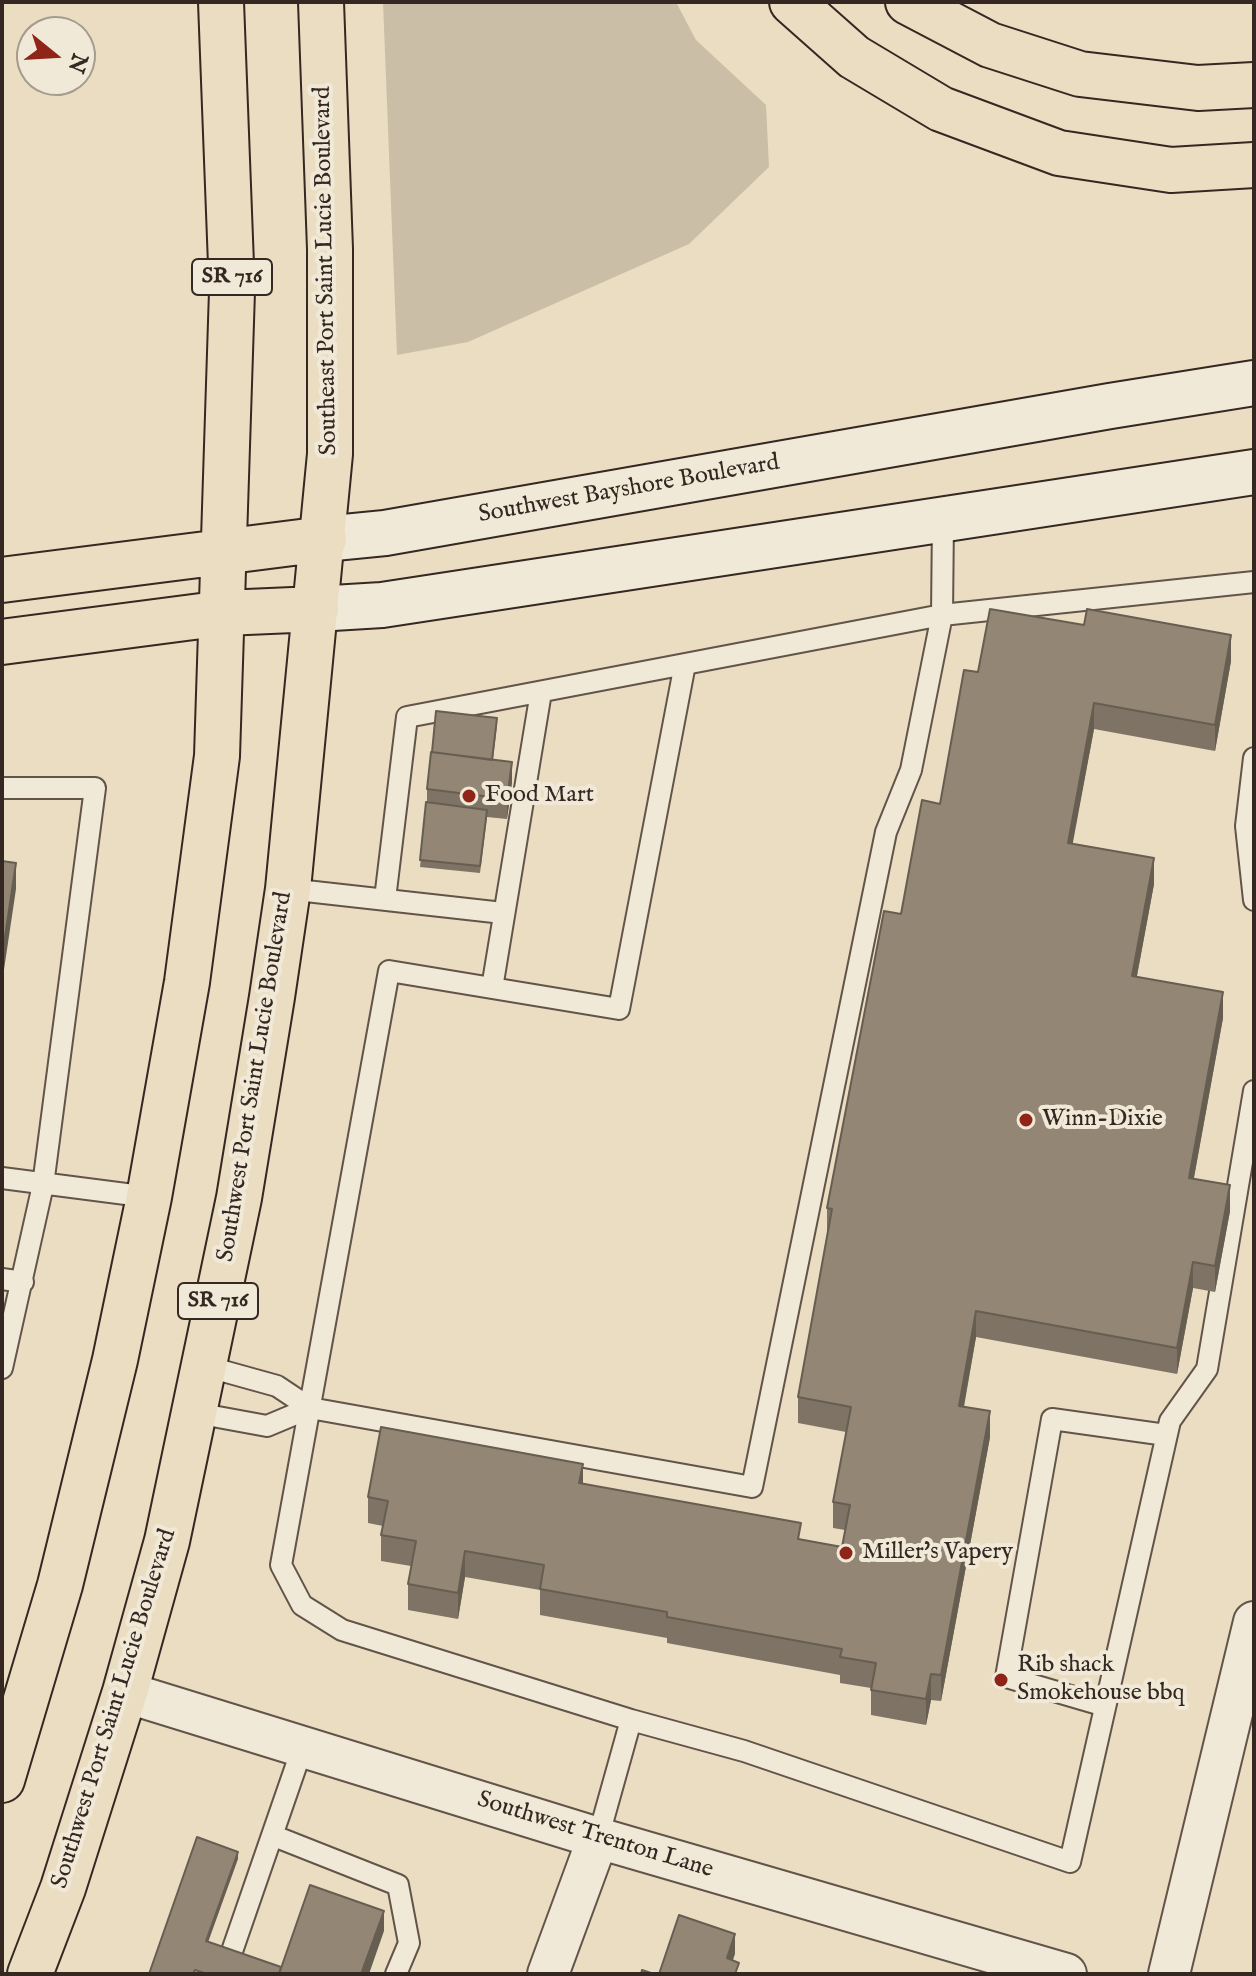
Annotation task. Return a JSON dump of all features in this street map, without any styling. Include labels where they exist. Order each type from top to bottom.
[{"type":"main road","name":"SR 716","points":[[3,1776],[60,1585],[115,1360],[149,1197],[187,982],[217,756],[232,291],[221,2]]},
{"type":"main road","name":"Southeast Port Saint Lucie Boulevard","points":[[321,2],[325,47],[330,265],[330,454],[324,539]]},
{"type":"main road","points":[[792,2],[854,57],[941,109],[1059,153],[1171,170],[1254,165]]},
{"type":"main road","points":[[908,2],[990,45],[1080,74],[1198,88],[1254,85]]},
{"type":"main road","name":"Southwest Bayshore Boulevard","points":[[2,580],[385,533],[1254,383]]},
{"type":"main road","points":[[1107,494],[1184,458],[1254,442]]},
{"type":"main road","points":[[2,642],[224,613],[382,605],[1254,472]]},
{"type":"main road","name":"Southwest Port Saint Lucie Boulevard","points":[[30,1974],[63,1888],[125,1692],[167,1541],[196,1413],[239,1198],[288,889],[324,539]]},
{"type":"street","points":[[1169,1974],[1254,1622]]},
{"type":"street","name":"Southwest Trenton Lane","points":[[125,1692],[598,1838],[1066,1974]]},
{"type":"street","points":[[548,1974],[598,1838]]},
{"type":"lane","points":[[205,1366],[277,1386],[310,1408],[752,1487],[886,832],[911,770],[942,615],[943,519]]},
{"type":"lane","points":[[385,899],[407,717],[942,615],[1254,582]]},
{"type":"lane","points":[[685,664],[619,1009],[389,971],[281,1565],[302,1605],[342,1630],[631,1720],[744,1751],[1070,1862],[1166,1435],[1170,1421],[1207,1369],[1254,1091]]},
{"type":"lane","points":[[492,988],[541,692]]},
{"type":"lane","points":[[1254,758],[1246,826],[1254,900]]},
{"type":"lane","points":[[2,788],[95,788],[43,1185],[2,1368]]},
{"type":"lane","points":[[288,889],[503,913]]},
{"type":"lane","points":[[2,1178],[149,1197]]},
{"type":"lane","points":[[2,1279],[23,1282]]},
{"type":"lane","points":[[196,1413],[267,1426],[310,1408]]},
{"type":"lane","points":[[1105,1706],[1006,1677],[1052,1419],[1166,1435]]},
{"type":"lane","points":[[598,1838],[631,1720]]},
{"type":"lane","points":[[230,1957],[303,1746]]},
{"type":"lane","points":[[274,1836],[398,1885],[409,1943],[396,1974]]},
{"type":"shaded area","points":[[383,2],[676,2],[696,40],[766,105],[769,167],[689,244],[468,342],[397,355]]},
{"type":"building","points":[[990,609],[1084,625],[1087,609],[1231,635],[1215,725],[1094,703],[1068,843],[1154,858],[1132,976],[1223,992],[1189,1178],[1230,1185],[1215,1266],[1193,1262],[1177,1348],[976,1311],[959,1406],[990,1411],[941,1675],[931,1674],[926,1699],[871,1690],[876,1663],[840,1657],[842,1649],[667,1617],[667,1612],[540,1589],[544,1565],[465,1551],[458,1593],[408,1584],[416,1541],[381,1535],[388,1501],[368,1497],[381,1427],[583,1464],[579,1483],[801,1523],[798,1539],[842,1547],[850,1505],[833,1502],[851,1407],[798,1397],[832,1209],[827,1208],[884,911],[901,914],[922,800],[940,804],[964,670],[978,672]]},
{"type":"building","points":[[436,711],[497,718],[492,760],[432,752]]},
{"type":"building","points":[[431,752],[512,762],[507,799],[427,789]]},
{"type":"building","points":[[426,802],[487,810],[480,866],[420,860]]},
{"type":"building","points":[[2,861],[16,863],[2,957]]},
{"type":"building","points":[[197,1837],[238,1852],[206,1941],[281,1967],[279,1974],[207,1974],[195,1970],[193,1974],[149,1974]]},
{"type":"building","points":[[310,1885],[384,1911],[361,1974],[279,1974]]},
{"type":"building","points":[[679,1915],[735,1934],[727,1958],[739,1963],[735,1974],[659,1974]]},
{"type":"place","name":"Food Mart","points":[[469,796]]},
{"type":"place","name":"Winn-Dixie","points":[[1026,1120]]},
{"type":"place","name":"Miller's Vapery","points":[[846,1553]]},
{"type":"place","name":"Rib shack Smokehouse bbq","points":[[1001,1680]]}]
